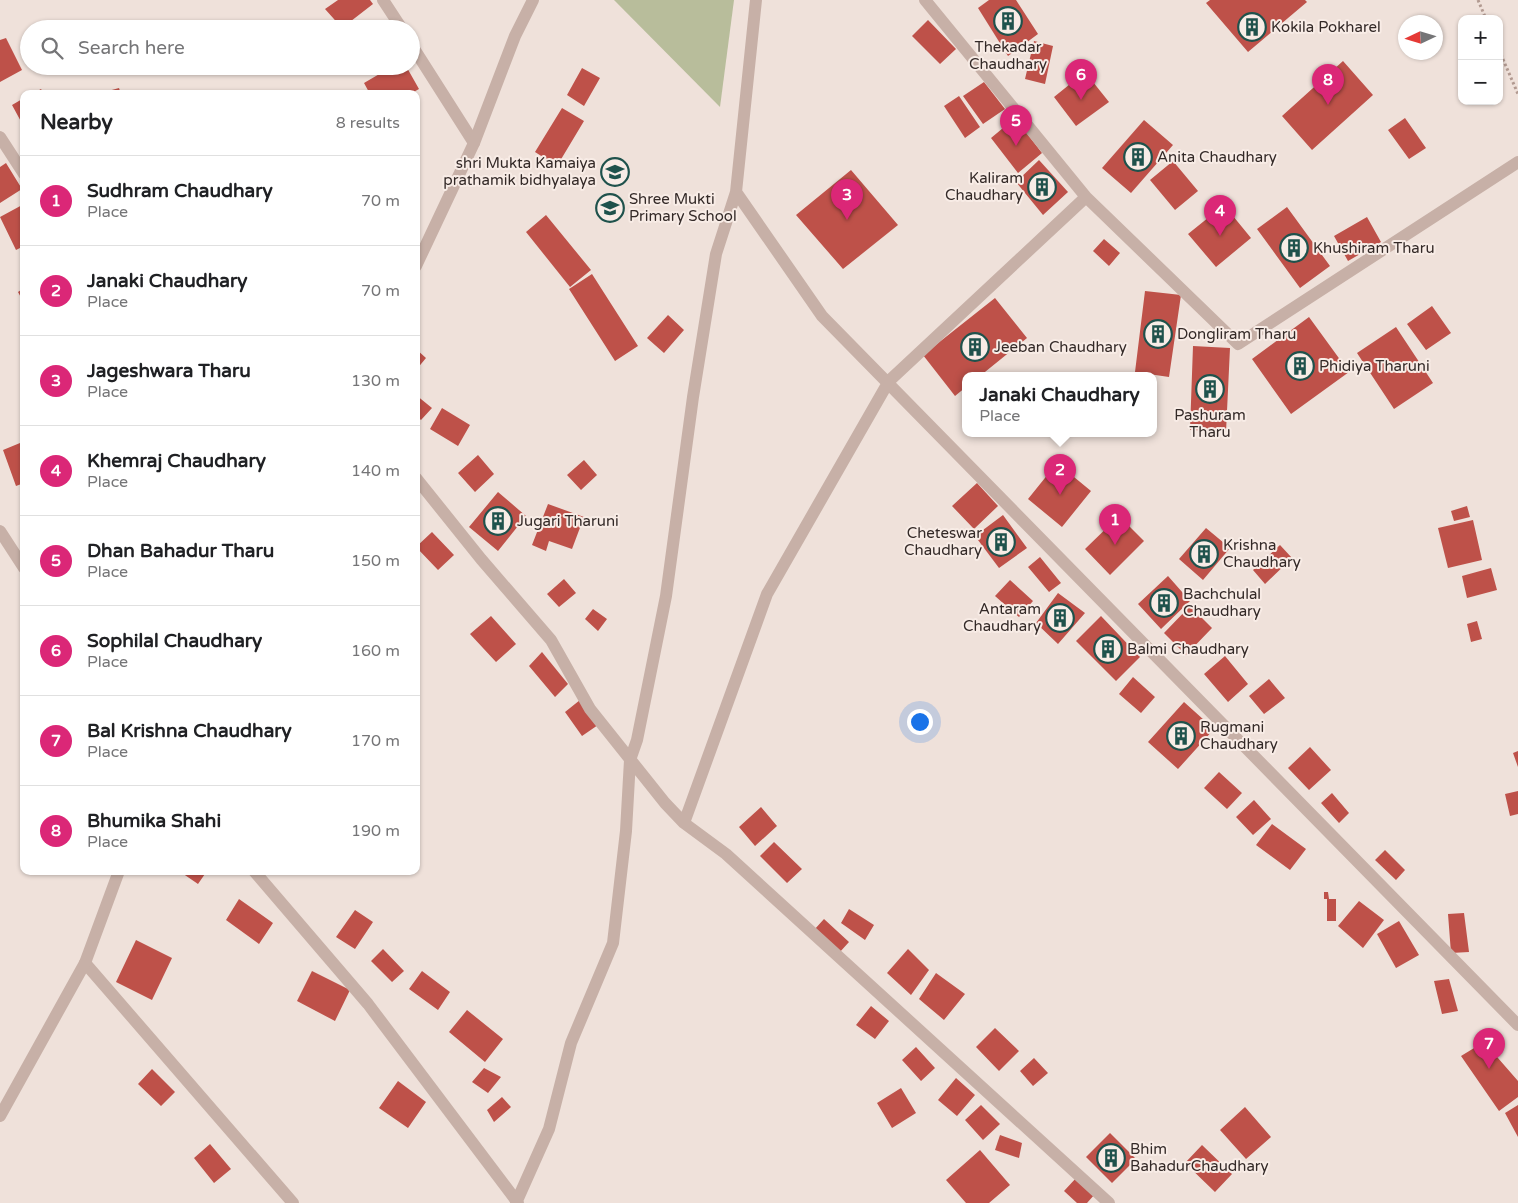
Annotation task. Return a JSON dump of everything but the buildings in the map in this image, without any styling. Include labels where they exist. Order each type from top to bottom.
[{"type":"street","points":[[383,0],[396,20]]},
{"type":"street","points":[[420,258],[474,143],[515,36],[533,0]]},
{"type":"street","points":[[257,875],[368,1004],[517,1203],[549,1129],[571,1043],[613,942],[626,831],[630,760],[637,740],[666,596],[693,397],[716,254],[736,192],[756,0]]},
{"type":"street","points":[[925,0],[1086,198],[1238,344],[1518,162]]},
{"type":"street","points":[[420,58],[474,143]]},
{"type":"street","points":[[0,137],[20,168]]},
{"type":"street","points":[[736,192],[822,316],[889,381],[1518,1025]]},
{"type":"street","points":[[684,824],[767,594],[889,381],[1086,198]]},
{"type":"street","points":[[420,483],[481,559],[551,640],[590,709],[684,824],[726,854],[1109,1203]]},
{"type":"street","points":[[0,531],[20,562]]},
{"type":"street","points":[[0,1116],[85,963],[118,875]]},
{"type":"street","points":[[85,963],[293,1203]]},
{"type":"path","points":[[1478,0],[1484,15]]},
{"type":"path","points":[[1503,59],[1518,94]]},
{"type":"green space","points":[[614,0],[734,0],[720,107]]},
{"type":"place","name":"Thekadar Chaudhary","points":[[1008,21]]},
{"type":"place","name":"Kokila Pokharel","points":[[1252,27]]},
{"type":"place","name":"Sophilal Chaudhary","points":[[1081,100]]},
{"type":"place","name":"Bhumika Shahi","points":[[1328,105]]},
{"type":"place","name":"Dhan Bahadur Tharu","points":[[1016,146]]},
{"type":"place","name":"Anita Chaudhary","points":[[1138,157]]},
{"type":"place","name":"shri Mukta Kamaiya prathamik bidhyalaya","points":[[615,172]]},
{"type":"place","name":"Kaliram Chaudhary","points":[[1042,187]]},
{"type":"place","name":"Shree Mukti Primary School","points":[[610,208]]},
{"type":"place","name":"Jageshwara Tharu","points":[[847,220]]},
{"type":"place","name":"Khemraj Chaudhary","points":[[1220,236]]},
{"type":"place","name":"Khushiram Tharu","points":[[1294,248]]},
{"type":"place","name":"Dongliram Tharu","points":[[1158,334]]},
{"type":"place","name":"Jeeban Chaudhary","points":[[975,347]]},
{"type":"place","name":"Phidiya Tharuni","points":[[1300,366]]},
{"type":"place","name":"Pashuram Tharu","points":[[1210,389]]},
{"type":"place","name":"Janaki Chaudhary","points":[[1060,495]]},
{"type":"place","name":"Jugari Tharuni","points":[[498,521]]},
{"type":"place","name":"Cheteswar Chaudhary","points":[[1001,542]]},
{"type":"place","name":"Sudhram Chaudhary","points":[[1115,545]]},
{"type":"place","name":"Krishna Chaudhary","points":[[1204,554]]},
{"type":"place","name":"Bachchulal Chaudhary","points":[[1164,603]]},
{"type":"place","name":"Antaram Chaudhary","points":[[1060,618]]},
{"type":"place","name":"Balmi Chaudhary","points":[[1108,649]]},
{"type":"place","name":"Rugmani Chaudhary","points":[[1181,736]]},
{"type":"place","name":"Bal Krishna Chaudhary","points":[[1489,1069]]},
{"type":"place","name":"Bhim BahadurChaudhary","points":[[1111,1158]]}]
